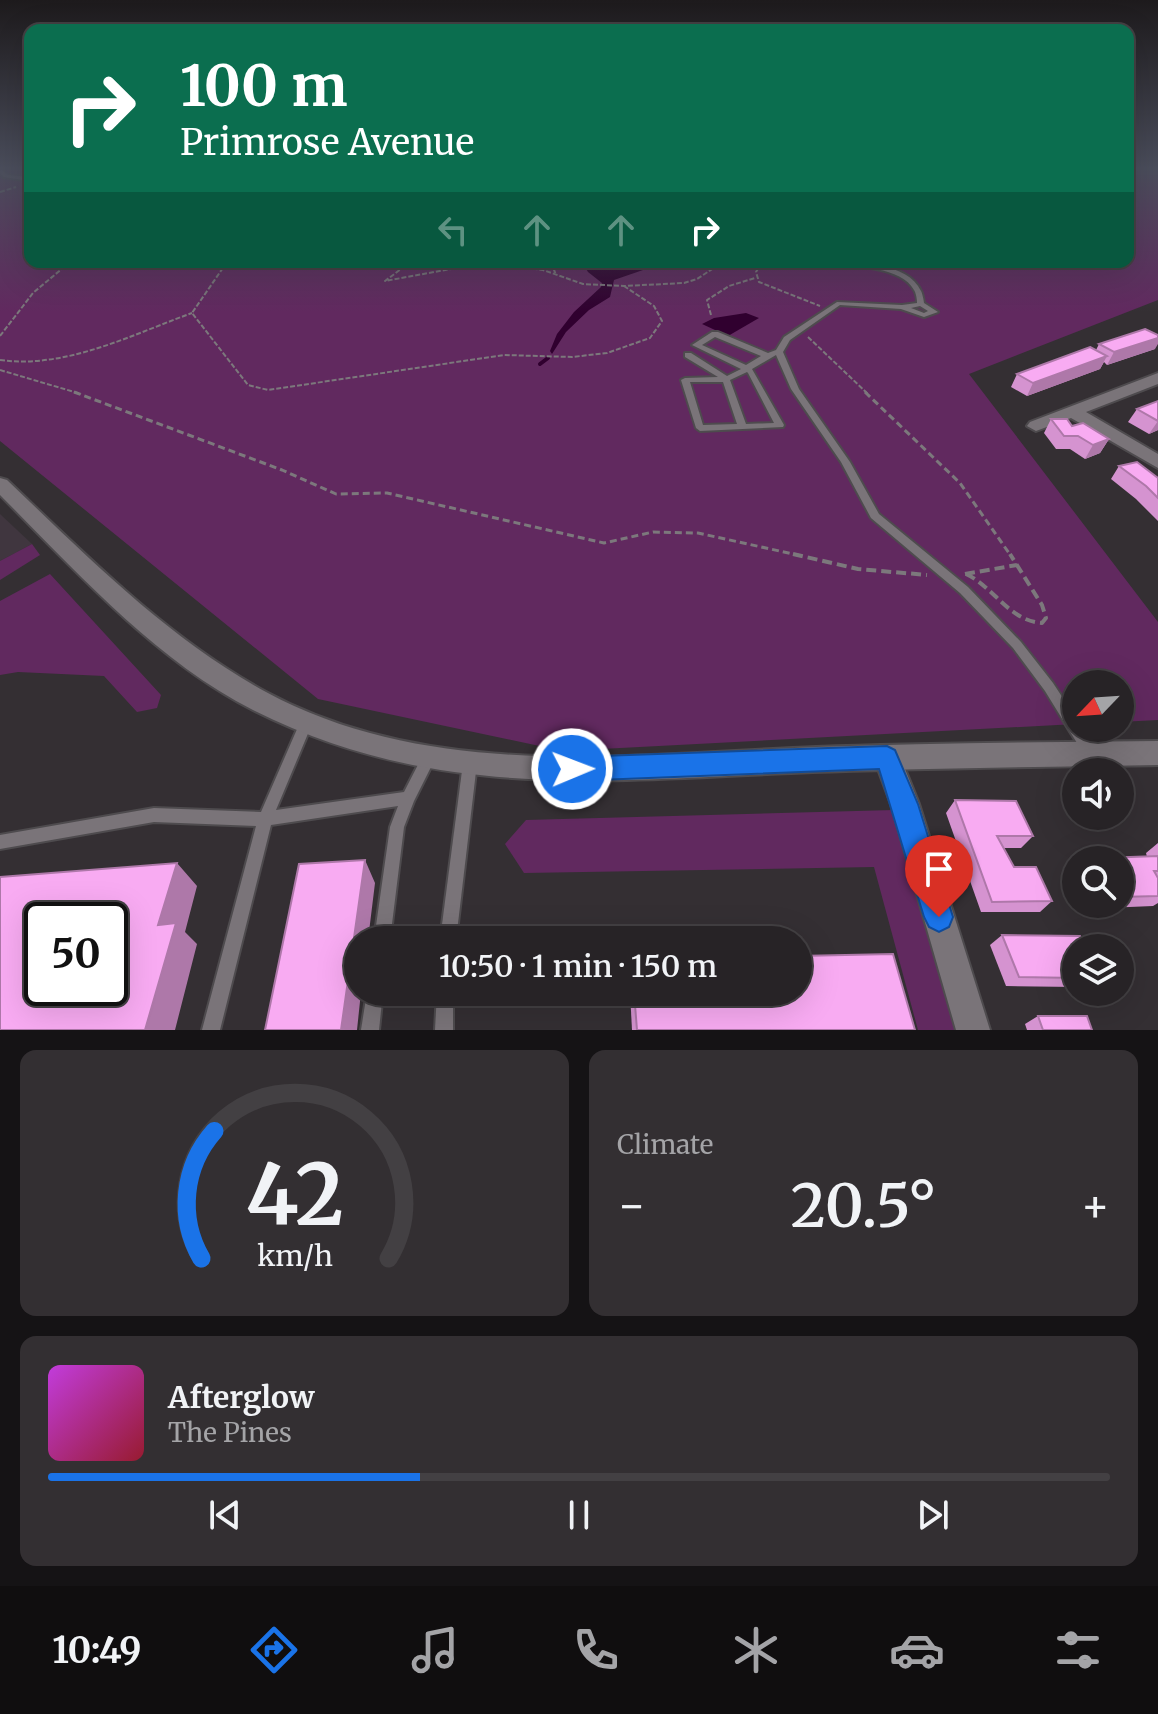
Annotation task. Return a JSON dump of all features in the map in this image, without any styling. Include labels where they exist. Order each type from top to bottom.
[{"type":"main road","points":[[1036,426],[1158,378]]},
{"type":"main road","points":[[1073,412],[1158,462]]},
{"type":"main road","points":[[0,484],[106,586],[222,679],[306,724],[394,750],[470,763],[547,769],[1158,753]]},
{"type":"main road","points":[[887,758],[905,804],[973,1030]]},
{"type":"lane","points":[[873,268],[893,271],[918,292],[921,304]]},
{"type":"lane","points":[[902,307],[924,315],[934,312],[921,304],[902,307],[848,302],[827,309],[781,345],[779,352],[795,389],[845,462],[875,516],[964,590],[1017,645],[1049,687],[1091,754]]},
{"type":"lane","points":[[766,355],[715,334],[696,345],[746,368],[755,377],[780,425],[700,428],[685,380],[726,379],[746,368],[766,355],[779,352]]},
{"type":"lane","points":[[688,355],[726,379],[742,426]]},
{"type":"lane","points":[[211,1030],[265,819],[306,724]]},
{"type":"lane","points":[[384,926],[397,827],[429,757]]},
{"type":"lane","points":[[450,926],[470,763]]},
{"type":"lane","points":[[0,842],[154,815],[265,819],[408,798]]},
{"type":"lane","points":[[370,1030],[373,1006]]},
{"type":"lane","points":[[444,1030],[445,1006]]},
{"type":"path","points":[[0,336],[50,277],[62,268]]},
{"type":"path","points":[[0,360],[22,363],[59,360],[192,313],[223,268]]},
{"type":"path","points":[[404,268],[385,281],[456,268]]},
{"type":"path","points":[[520,268],[556,275],[570,282],[615,286],[692,282],[714,268]]},
{"type":"path","points":[[553,268],[556,275]]},
{"type":"path","points":[[711,315],[707,300],[729,286],[756,277],[760,268]]},
{"type":"path","points":[[756,277],[768,287],[827,309]]},
{"type":"path","points":[[192,313],[248,385],[268,390],[504,355],[572,357],[622,350],[650,338],[662,321],[654,306],[624,286]]},
{"type":"path","points":[[798,331],[811,338],[852,376],[898,427],[960,483],[1017,565],[1042,605],[1046,618],[1042,623],[1031,624],[1014,614],[980,578],[965,574]]},
{"type":"path","points":[[0,370],[90,397],[282,470],[336,494],[387,493],[604,543],[653,532],[698,533],[858,569],[916,576],[965,574],[1017,565]]},
{"type":"shaded area","points":[[0,216],[24,216],[24,268],[1134,268],[1134,216],[1158,216],[1158,300],[969,374],[1158,622],[1158,720],[1134,721],[1134,670],[1062,670],[1062,725],[563,751],[318,699],[0,441]]},
{"type":"shaded area","points":[[586,268],[646,268],[614,280],[610,297],[589,310],[566,332],[552,354],[550,351],[557,334],[574,312],[601,287],[602,283]]},
{"type":"shaded area","points":[[746,313],[759,318],[728,336],[702,324],[714,318]]},
{"type":"shaded area","points":[[0,514],[32,544],[0,561]]},
{"type":"shaded area","points":[[32,544],[40,555],[0,580],[0,561]]},
{"type":"shaded area","points":[[50,574],[161,695],[157,708],[137,712],[104,676],[18,672],[0,675],[0,601]]},
{"type":"shaded area","points":[[894,810],[960,1030],[918,1030],[874,867],[524,873],[505,844],[526,820]]},
{"type":"building","points":[[1145,329],[1158,335],[1158,338],[1114,352],[1099,344]]},
{"type":"building","points":[[1090,347],[1107,356],[1033,383],[1017,374]]},
{"type":"building","points":[[1158,401],[1158,421],[1137,409]]},
{"type":"building","points":[[1051,419],[1067,419],[1072,426],[1083,423],[1109,439],[1093,445],[1078,436],[1064,436]]},
{"type":"building","points":[[1137,462],[1158,478],[1158,498],[1119,466]]},
{"type":"building","points":[[955,800],[1016,801],[1033,836],[997,836],[1014,867],[1036,867],[1052,901],[992,902]]},
{"type":"building","points":[[1158,856],[1158,871],[1154,871],[1158,878],[1158,896],[1134,897],[1134,857]]},
{"type":"building","points":[[365,860],[356,926],[344,926],[344,1006],[341,1030],[265,1030],[299,864]]},
{"type":"building","points":[[177,863],[158,925],[176,923],[145,1030],[0,1030],[0,877]]},
{"type":"building","points":[[1002,935],[1062,936],[1062,978],[1019,977]]},
{"type":"building","points":[[893,954],[915,1030],[637,1030],[635,1006],[812,1006],[812,956]]},
{"type":"building","points":[[1038,1016],[1087,1016],[1092,1030],[1043,1030]]},
{"type":"waterway","points":[[540,364],[548,358]]},
{"type":"route","points":[[572,769],[887,758],[905,804],[939,917]]}]
